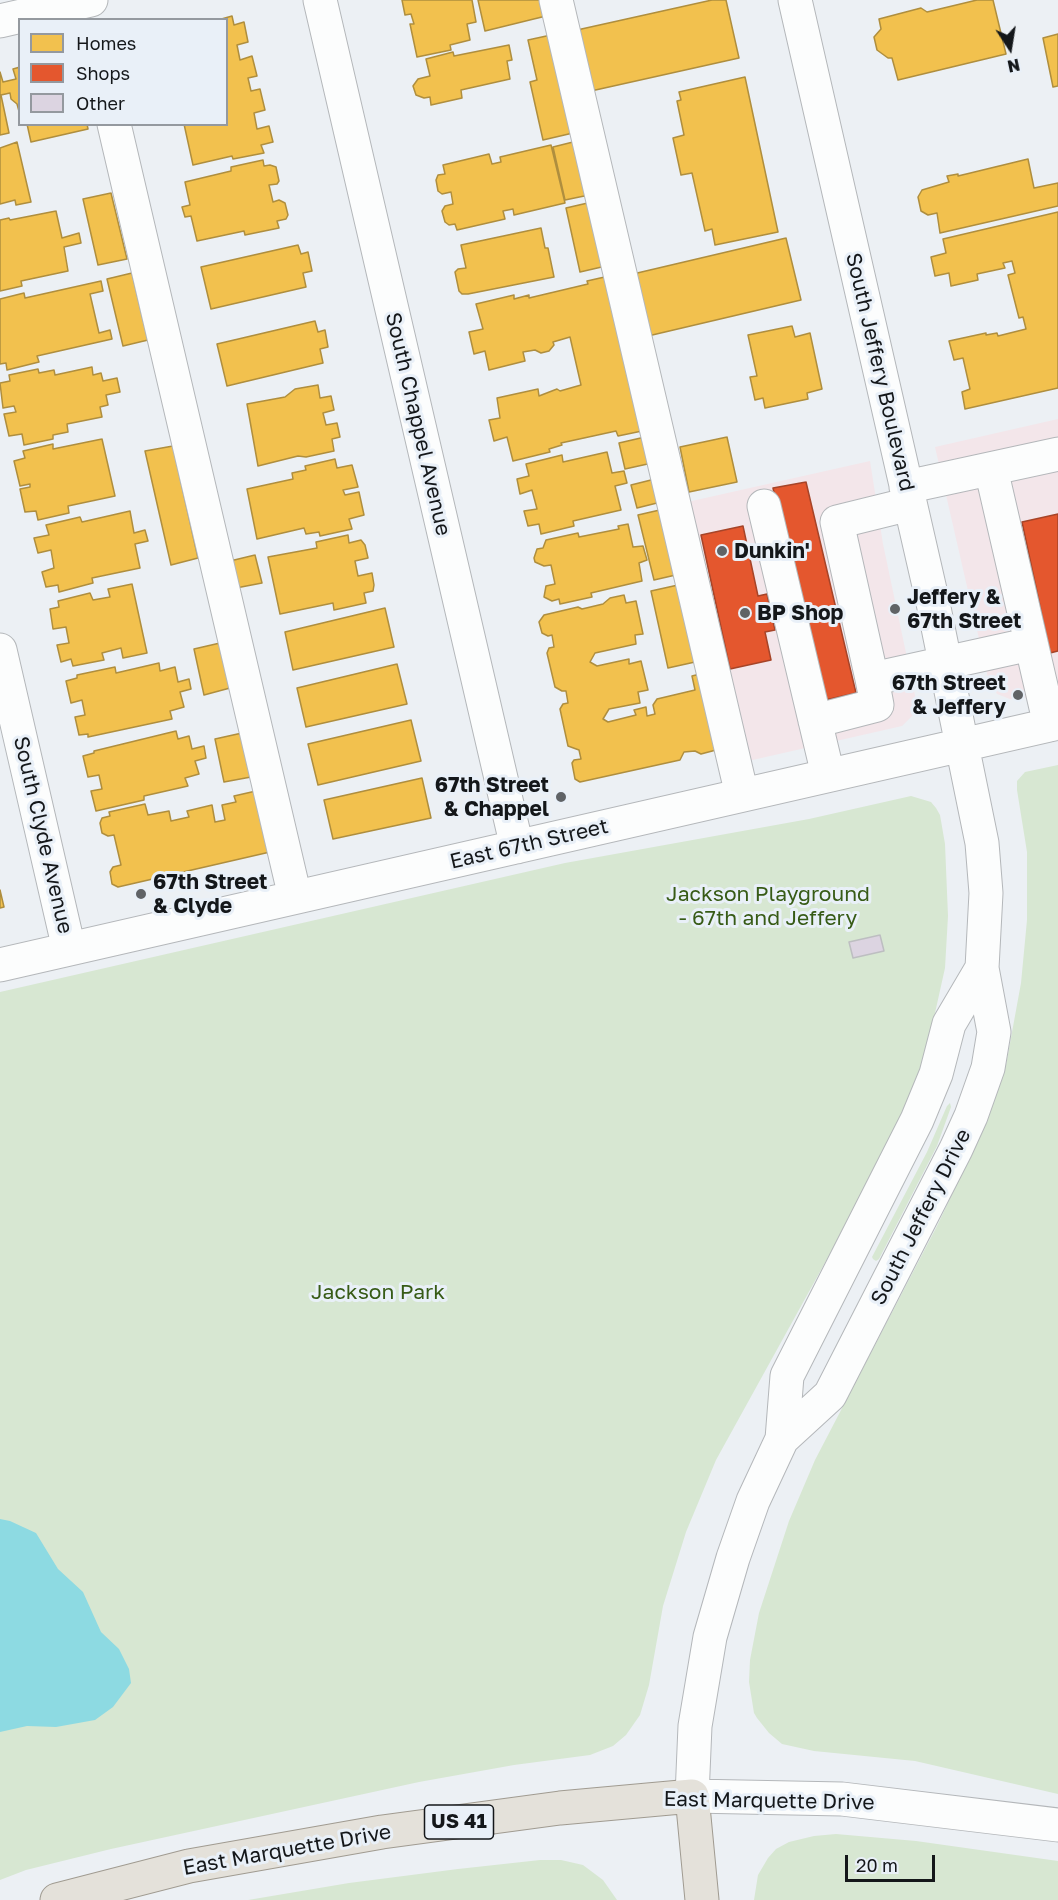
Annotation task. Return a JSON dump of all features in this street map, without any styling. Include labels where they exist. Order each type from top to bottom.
[{"type":"main road","name":"East Marquette Drive","points":[[57,1900],[189,1866],[382,1832],[560,1808],[692,1796]]},
{"type":"main road","points":[[692,1796],[702,1900]]},
{"type":"street","name":"South Chappel Avenue","points":[[320,0],[517,847]]},
{"type":"street","points":[[556,0],[742,795]]},
{"type":"street","name":"South Jeffery Boulevard","points":[[795,0],[963,745]]},
{"type":"street","points":[[0,21],[88,5]]},
{"type":"street","points":[[114,126],[295,897]]},
{"type":"street","points":[[815,721],[877,705],[837,522],[991,469],[1058,454]]},
{"type":"street","points":[[991,469],[1031,644],[1054,724]]},
{"type":"street","points":[[764,506],[828,775]]},
{"type":"street","points":[[872,679],[1031,644]]},
{"type":"street","name":"South Clyde Avenue","points":[[0,650],[69,949]]},
{"type":"street","name":"East 67th Street","points":[[0,965],[1054,724]]},
{"type":"street","name":"South Jeffery Drive","points":[[782,1439],[830,1395],[956,1149],[971,1116],[988,1068],[994,1032],[982,968],[986,893],[982,843],[963,745]]},
{"type":"street","name":"South Jeffery Drive","points":[[692,1796],[695,1726],[710,1637],[733,1558],[753,1501],[782,1439],[787,1376],[917,1120],[936,1074],[949,1024],[982,968]]},
{"type":"street","name":"East Marquette Drive","points":[[692,1796],[842,1799],[1058,1825]]},
{"type":"shaded area","points":[[1058,419],[1058,691],[1010,699],[997,694],[988,678],[935,447]]},
{"type":"shaded area","points":[[870,461],[883,544],[917,705],[915,713],[902,726],[735,764],[674,505]]},
{"type":"green space","points":[[1058,765],[1058,1794],[915,1761],[814,1751],[782,1744],[769,1733],[754,1713],[749,1682],[750,1660],[759,1613],[789,1521],[815,1460],[937,1226],[985,1125],[1006,1065],[1021,983],[1027,920],[1027,852],[1017,781],[1025,772]]},
{"type":"green space","name":"Jackson Park","points":[[911,796],[931,802],[940,815],[945,844],[948,916],[945,968],[921,1076],[885,1154],[716,1460],[686,1532],[663,1606],[649,1685],[640,1715],[626,1735],[613,1746],[590,1755],[514,1765],[419,1782],[111,1849],[26,1870],[0,1880],[0,992],[565,863],[809,819]]},
{"type":"green space","points":[[950,1103],[951,1107],[937,1146],[876,1261],[872,1257]]},
{"type":"green space","points":[[836,1834],[916,1841],[1058,1861],[1058,1900],[754,1900],[758,1875],[776,1849],[789,1842]]},
{"type":"green space","points":[[540,1860],[561,1860],[583,1865],[603,1880],[617,1900],[248,1900],[349,1883]]},
{"type":"water","points":[[0,1519],[36,1533],[58,1569],[83,1592],[101,1632],[119,1649],[129,1669],[131,1683],[113,1707],[95,1720],[56,1727],[27,1726],[0,1732]]},
{"type":"building: Homes","points":[[402,0],[472,0],[476,22],[467,24],[470,40],[450,45],[451,50],[417,57],[410,24],[414,24],[411,14],[405,15]]},
{"type":"building: Homes","points":[[478,0],[543,0],[546,16],[485,31]]},
{"type":"building: Homes","points":[[712,0],[726,0],[739,58],[591,91],[577,30]]},
{"type":"building: Homes","points":[[977,0],[993,0],[1006,54],[898,80],[892,58],[888,58],[877,50],[874,37],[881,29],[879,19],[921,8],[927,12]]},
{"type":"building: Homes","points":[[232,16],[234,25],[244,22],[248,42],[237,45],[240,60],[252,56],[257,76],[248,78],[251,91],[260,89],[265,110],[254,113],[257,129],[269,126],[273,142],[261,145],[264,153],[233,159],[232,156],[193,165],[184,126],[228,126],[228,18],[225,18]]},
{"type":"building: Homes","points":[[1058,34],[1058,86],[1053,87],[1043,38]]},
{"type":"building: Homes","points":[[551,35],[573,133],[543,140],[530,82],[537,80],[528,40]]},
{"type":"building: Homes","points":[[509,45],[512,60],[507,61],[510,79],[461,90],[462,98],[431,105],[430,97],[424,98],[416,95],[413,86],[418,79],[430,76],[426,59],[453,52],[454,56]]},
{"type":"building: Homes","points":[[18,68],[18,108],[11,99],[10,93],[1,95],[9,133],[0,135],[0,72],[3,82],[16,79],[13,69]]},
{"type":"building: Homes","points":[[745,77],[778,232],[715,245],[712,229],[705,231],[692,173],[681,175],[673,138],[684,135],[677,101],[681,100],[679,92]]},
{"type":"building: Homes","points":[[27,126],[87,126],[88,129],[31,142]]},
{"type":"building: Homes","points":[[577,141],[589,195],[565,200],[553,147]]},
{"type":"building: Homes","points":[[17,142],[31,202],[16,205],[15,200],[0,204],[0,148]]},
{"type":"building: Homes","points":[[551,145],[565,203],[514,215],[513,209],[503,211],[505,219],[457,230],[455,224],[449,225],[445,222],[442,211],[445,206],[453,204],[451,192],[442,194],[438,191],[436,180],[438,175],[445,174],[443,165],[489,154],[492,164],[501,162],[500,157]]},
{"type":"building: Homes","points":[[1028,159],[1034,188],[1058,183],[1058,206],[940,233],[937,213],[928,215],[921,211],[918,197],[922,190],[949,182],[947,176],[958,174],[958,176]]},
{"type":"building: Homes","points":[[263,160],[264,166],[276,167],[279,181],[277,184],[269,185],[273,202],[279,200],[285,203],[288,215],[286,219],[277,221],[279,228],[245,235],[244,231],[197,241],[191,216],[185,217],[182,207],[190,205],[185,182],[231,171],[231,167]]},
{"type":"building: Homes","points":[[111,193],[127,259],[98,265],[83,199]]},
{"type":"building: Homes","points":[[592,202],[606,266],[580,272],[566,208]]},
{"type":"building: Homes","points":[[56,211],[62,238],[79,233],[81,243],[64,247],[68,271],[21,281],[22,286],[0,291],[0,220]]},
{"type":"building: Homes","points":[[1058,212],[1058,388],[965,409],[962,392],[970,389],[963,358],[954,360],[949,341],[986,333],[986,335],[997,333],[998,336],[1026,329],[1023,317],[1019,318],[1008,275],[1015,273],[1012,261],[1003,263],[1005,268],[977,274],[978,280],[951,286],[949,273],[935,276],[931,257],[946,253],[943,239]]},
{"type":"building: Homes","points":[[541,228],[554,277],[468,294],[462,294],[459,291],[455,272],[466,268],[461,245]]},
{"type":"building: Homes","points":[[786,238],[801,300],[648,336],[633,274]]},
{"type":"building: Homes","points":[[298,245],[301,254],[308,252],[312,271],[303,273],[306,287],[211,309],[201,267]]},
{"type":"building: Homes","points":[[132,273],[148,340],[123,346],[107,279]]},
{"type":"building: Homes","points":[[609,276],[642,431],[618,436],[616,431],[561,443],[562,445],[549,449],[550,452],[513,461],[507,437],[494,441],[489,420],[500,418],[497,398],[538,389],[539,396],[557,389],[560,391],[581,385],[570,337],[553,342],[554,345],[549,351],[523,352],[525,361],[489,370],[485,351],[474,354],[469,332],[483,329],[476,304],[514,295],[514,299],[529,295],[529,298],[588,284],[587,281]]},
{"type":"building: Homes","points":[[101,281],[103,291],[90,294],[99,333],[110,330],[112,339],[37,356],[39,362],[7,370],[6,363],[0,364],[0,299],[24,293],[25,298]]},
{"type":"building: Homes","points":[[315,321],[318,332],[325,330],[328,347],[320,349],[323,363],[227,386],[217,344]]},
{"type":"building: Homes","points":[[792,326],[795,337],[810,333],[822,389],[807,393],[808,399],[765,408],[763,398],[755,400],[750,377],[757,376],[748,335]]},
{"type":"building: Homes","points":[[92,367],[93,375],[101,373],[103,381],[117,378],[120,392],[106,395],[108,405],[100,407],[102,417],[67,424],[68,432],[53,435],[53,439],[24,445],[22,434],[9,436],[4,414],[16,412],[14,406],[3,408],[0,383],[10,381],[9,375],[38,369],[39,373],[54,370],[55,375]]},
{"type":"building: Homes","points":[[318,385],[320,398],[331,396],[334,410],[323,413],[326,425],[337,423],[340,437],[332,439],[334,451],[306,457],[298,456],[258,466],[247,404],[285,397],[295,389]]},
{"type":"building: Homes","points":[[645,437],[652,463],[625,469],[619,443]]},
{"type":"building: Homes","points":[[727,437],[737,482],[689,492],[680,447]]},
{"type":"building: Homes","points":[[102,439],[115,496],[68,506],[69,513],[38,520],[36,511],[25,512],[20,489],[30,487],[30,484],[20,486],[14,461],[25,458],[23,451],[53,444],[53,449]]},
{"type":"building: Homes","points":[[173,446],[198,558],[171,565],[145,451]]},
{"type":"building: Homes","points":[[607,452],[612,473],[624,471],[627,483],[615,486],[621,510],[573,521],[574,526],[541,534],[539,524],[528,526],[524,511],[537,509],[532,490],[520,494],[517,479],[529,476],[526,464],[562,455],[563,462]]},
{"type":"building: Homes","points":[[335,459],[337,468],[352,465],[358,487],[343,490],[345,495],[359,492],[364,515],[349,519],[352,529],[320,536],[319,532],[306,534],[304,528],[257,539],[247,489],[293,479],[292,473],[306,470],[305,466]]},
{"type":"building: Homes","points":[[655,479],[661,502],[637,508],[631,485]]},
{"type":"building: Homes","points":[[664,509],[680,574],[654,580],[638,515]]},
{"type":"building: Homes","points":[[130,511],[134,533],[145,530],[148,541],[135,544],[140,568],[92,578],[93,583],[59,592],[58,585],[46,587],[42,572],[54,568],[51,550],[38,553],[34,538],[49,535],[46,525],[80,517],[82,522]]},
{"type":"building: Homes","points":[[628,524],[633,547],[643,546],[647,560],[639,563],[642,581],[591,593],[592,597],[560,604],[559,599],[552,601],[544,597],[546,586],[555,584],[551,565],[544,566],[535,562],[534,558],[537,549],[543,548],[546,540],[578,533],[579,537],[619,529],[618,526]]},
{"type":"building: Homes","points":[[348,535],[349,543],[361,540],[365,545],[368,558],[355,561],[358,576],[372,573],[373,591],[364,593],[366,603],[334,610],[333,603],[280,614],[268,557],[317,548],[316,542]]},
{"type":"building: Homes","points":[[255,555],[262,583],[236,588],[230,561]]},
{"type":"building: Homes","points":[[132,584],[147,653],[123,658],[121,648],[102,653],[104,660],[73,666],[71,659],[61,662],[57,645],[69,643],[66,627],[53,629],[50,609],[59,607],[58,601],[90,593],[93,600],[110,597],[108,589]]},
{"type":"building: Homes","points":[[678,585],[695,662],[668,668],[651,591]]},
{"type":"building: Homes","points":[[624,595],[626,603],[636,601],[643,634],[635,635],[636,644],[595,653],[590,662],[597,666],[629,659],[629,664],[641,661],[648,690],[638,692],[640,703],[609,709],[603,719],[608,722],[636,715],[634,710],[646,707],[647,716],[655,714],[653,705],[657,699],[695,690],[692,676],[704,673],[716,750],[701,754],[695,751],[684,752],[680,760],[580,782],[575,779],[572,763],[574,760],[581,759],[579,750],[568,746],[560,709],[563,704],[568,703],[566,691],[555,687],[547,653],[549,648],[554,647],[552,635],[542,633],[539,622],[544,615],[603,604],[610,598]]},
{"type":"building: Homes","points":[[385,608],[394,647],[293,670],[285,632]]},
{"type":"building: Homes","points":[[220,643],[230,688],[204,695],[194,649]]},
{"type":"building: Homes","points":[[159,663],[160,671],[175,667],[178,682],[189,679],[191,689],[180,692],[184,707],[170,711],[172,719],[88,737],[88,734],[79,735],[75,717],[85,715],[82,700],[71,703],[66,681],[77,678],[77,675],[115,667],[116,673]]},
{"type":"building: Homes","points":[[397,664],[407,704],[306,727],[297,688]]},
{"type":"building: Homes","points":[[411,720],[421,761],[318,785],[308,744]]},
{"type":"building: Homes","points":[[176,731],[178,739],[189,736],[192,749],[204,746],[206,758],[195,761],[199,774],[185,778],[188,786],[144,796],[144,800],[96,811],[91,791],[102,789],[99,775],[88,777],[83,756],[94,753],[94,751]]},
{"type":"building: Homes","points":[[242,733],[251,777],[224,782],[215,739]]},
{"type":"building: Homes","points":[[422,778],[431,818],[333,839],[324,800]]},
{"type":"building: Homes","points":[[256,791],[270,852],[118,887],[112,884],[110,872],[113,867],[121,865],[114,835],[108,836],[102,833],[100,823],[102,818],[110,816],[109,812],[145,804],[148,815],[169,811],[171,821],[189,817],[187,811],[212,805],[215,822],[225,820],[222,805],[236,802],[234,796]]},
{"type":"building: Homes","points":[[0,890],[4,907],[0,908]]},
{"type":"building: Shops","points":[[806,482],[856,693],[821,701],[773,488]]},
{"type":"building: Shops","points":[[1058,514],[1058,651],[1050,653],[1022,522]]},
{"type":"building: Shops","name":"BP Shop","points":[[743,526],[758,596],[767,594],[775,630],[765,632],[771,660],[730,669],[701,535]]},
{"type":"building: Other","points":[[880,935],[884,951],[853,958],[849,942]]},
{"type":"place","name":"Dunkin'","points":[[722,551]]},
{"type":"place","name":"Jeffery & 67th Street","points":[[895,609]]},
{"type":"place","name":"BP Shop","points":[[745,613]]},
{"type":"place","name":"67th Street & Jeffery","points":[[1018,695]]},
{"type":"place","name":"67th Street & Chappel","points":[[561,797]]},
{"type":"place","name":"67th Street & Clyde","points":[[141,894]]},
{"type":"park label","name":"Jackson Playground - 67th and Jeffery","points":[[768,906]]}]
